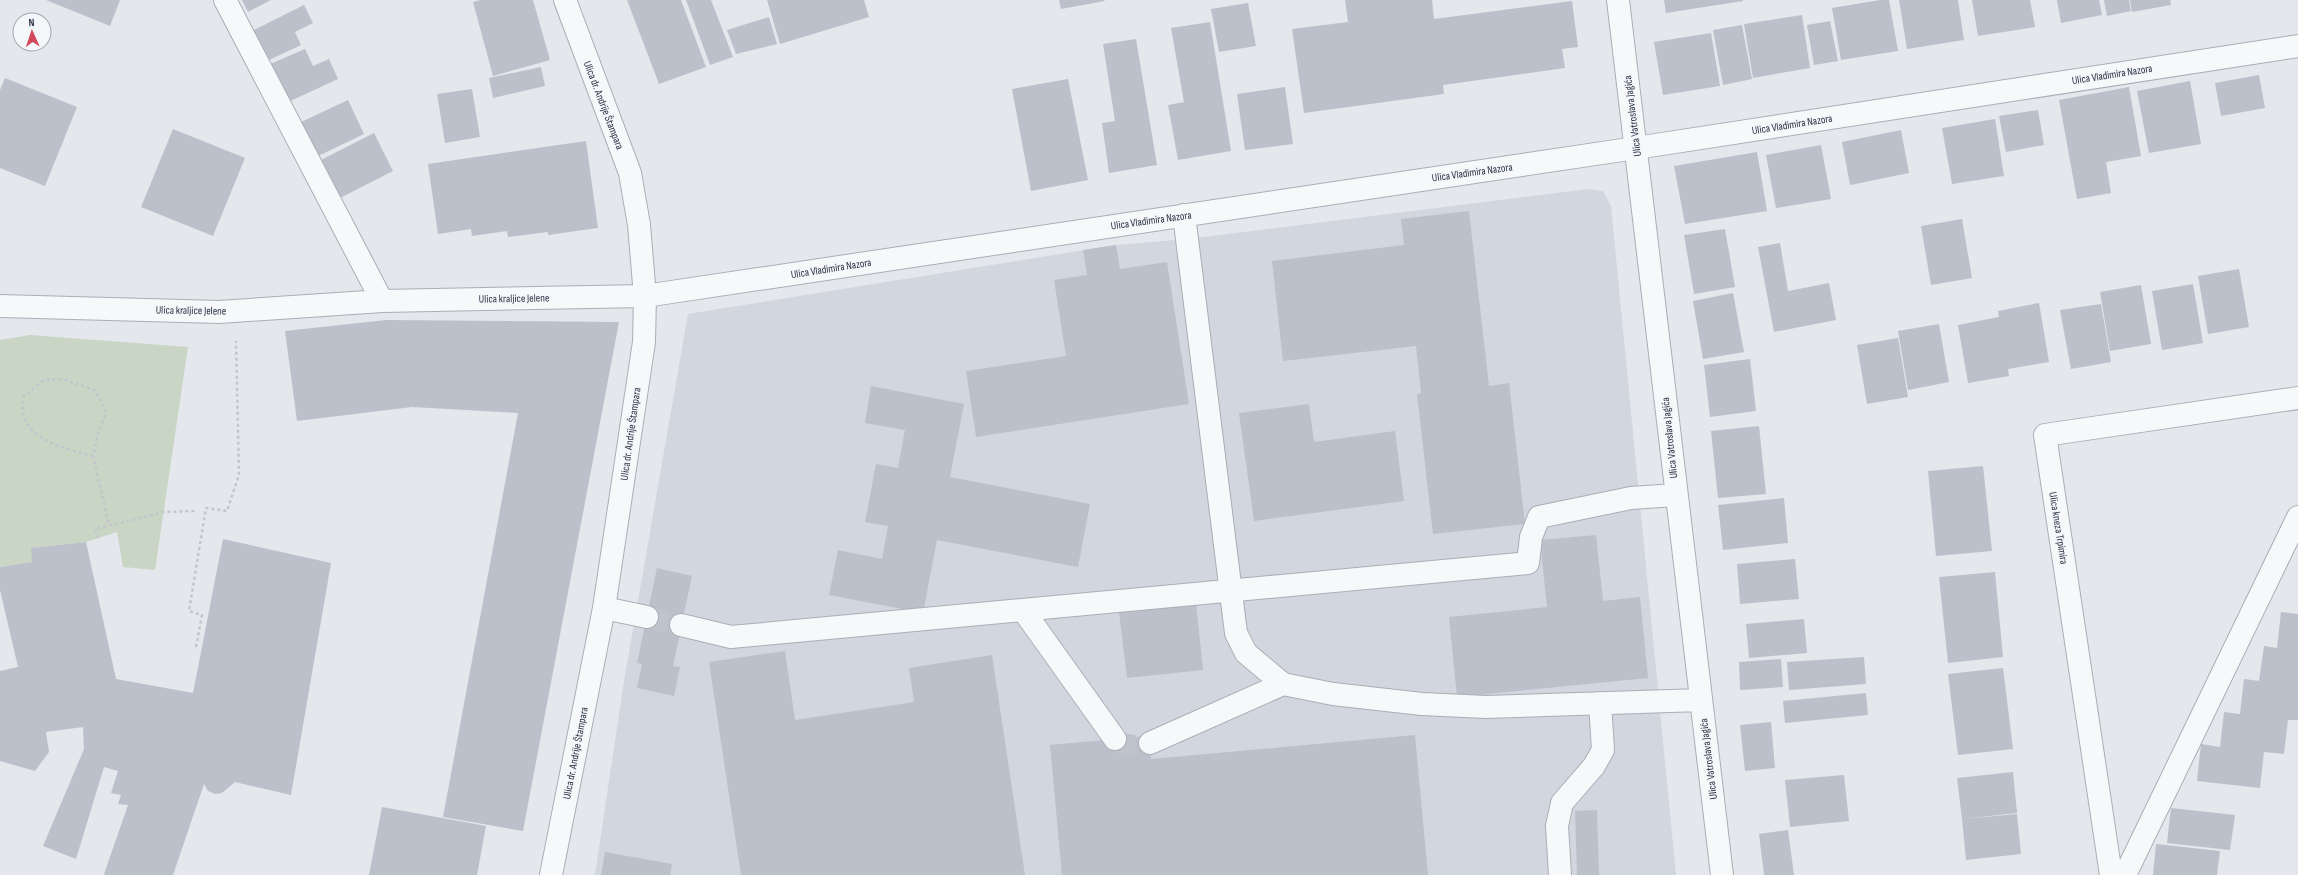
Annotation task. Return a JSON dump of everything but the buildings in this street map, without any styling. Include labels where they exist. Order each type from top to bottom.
[{"type":"street","points":[[225,0],[382,301]]},
{"type":"street","name":"Ulica dr. Andrije Štampara","points":[[551,875],[604,608],[644,342],[645,296],[639,225],[630,173],[564,0]]},
{"type":"street","name":"Ulica Vatroslava Jagića","points":[[1618,0],[1675,495],[1722,875]]},
{"type":"street","name":"Ulica Vladimira Nazora","points":[[645,296],[1636,148],[2298,46]]},
{"type":"street","points":[[1184,215],[1230,591],[1236,633],[1246,653],[1283,684],[1333,694],[1422,704],[1486,706],[1701,700]]},
{"type":"street","name":"Ulica kraljice Jelene","points":[[0,306],[219,312],[382,301],[645,296]]},
{"type":"street","name":"Ulica kneza Trpimira","points":[[2111,875],[2045,435],[2298,398]]},
{"type":"street","points":[[682,625],[731,637],[1528,563],[1531,537],[1539,517],[1631,498],[1675,495]]},
{"type":"street","points":[[2125,875],[2298,517]]},
{"type":"street","points":[[604,608],[647,617]]},
{"type":"street","points":[[1023,610],[1115,739]]},
{"type":"street","points":[[1150,744],[1283,684]]},
{"type":"street","points":[[1560,875],[1557,826],[1562,803],[1594,766],[1603,750],[1600,703]]},
{"type":"path","points":[[196,647],[202,615],[190,611],[206,508],[227,511],[239,475],[236,348],[237,310]]},
{"type":"path","points":[[93,456],[55,445],[34,433],[24,421],[22,407],[23,397],[44,380],[63,379],[94,390],[102,402],[106,413],[98,433],[93,456],[109,525]]},
{"type":"path","points":[[98,538],[95,530],[109,525],[164,512],[196,511]]},
{"type":"shaded area","points":[[1589,189],[1603,191],[1611,206],[1676,875],[595,875],[623,687],[688,314],[1116,245],[1187,239]]},
{"type":"green space","points":[[30,335],[188,347],[155,570],[123,567],[117,532],[86,542],[32,548],[32,562],[0,567],[0,340]]},
{"type":"tunnel","points":[[647,617],[681,625]]},
{"type":"tunnel","points":[[1115,739],[1122,744],[1131,746],[1150,743]]}]
